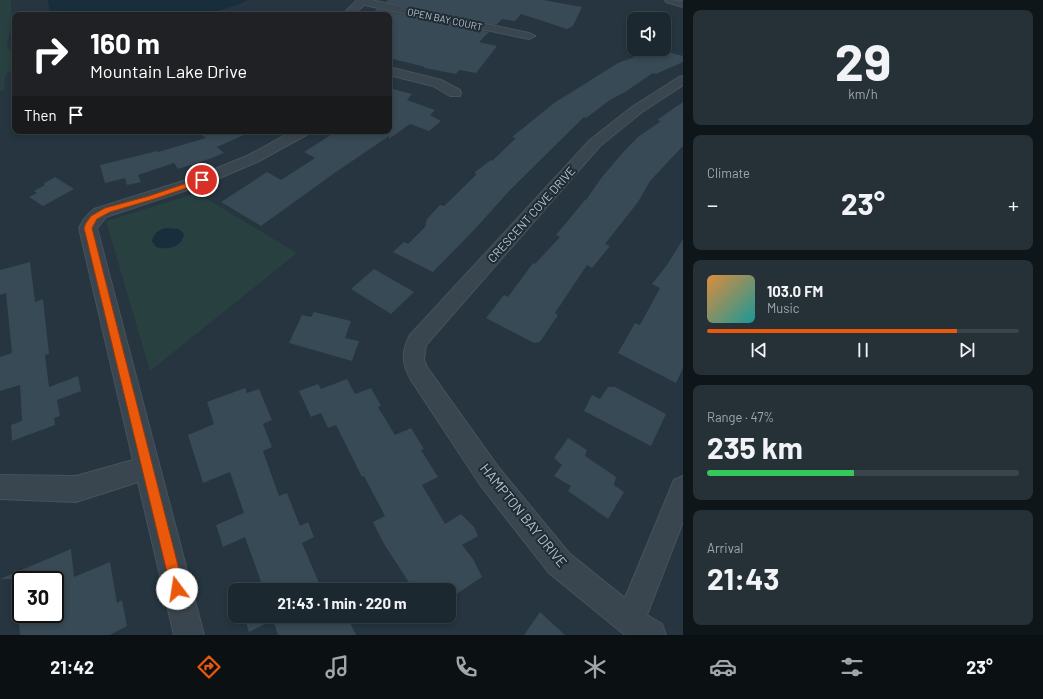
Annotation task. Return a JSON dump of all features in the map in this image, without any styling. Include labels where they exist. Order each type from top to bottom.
[{"type":"street","points":[[670,0],[683,4]]},
{"type":"street","points":[[350,12],[362,1]]},
{"type":"street","name":"OPEN BAY COURT","points":[[362,1],[529,36]]},
{"type":"street","points":[[392,72],[437,83],[455,93]]},
{"type":"street","name":"CRESCENT COVE DRIVE","points":[[419,373],[414,362],[414,351],[417,342],[595,143],[628,115],[653,97],[683,80]]},
{"type":"street","points":[[189,635],[88,228],[94,218],[108,210],[172,191],[229,169],[271,149],[298,134]]},
{"type":"street","name":"HAMPTON BAY DRIVE","points":[[419,373],[490,476],[559,563],[640,628]]},
{"type":"street","points":[[0,487],[76,488],[148,467]]},
{"type":"street","points":[[640,628],[683,489]]},
{"type":"green space","points":[[0,0],[11,0],[12,20],[7,47],[12,52],[12,71],[7,72],[4,82],[5,88],[0,92]]},
{"type":"green space","points":[[197,193],[297,253],[150,371],[106,221]]},
{"type":"water","points":[[48,0],[248,0],[214,12],[50,12]]},
{"type":"water","points":[[166,228],[179,229],[184,234],[183,239],[173,247],[156,247],[152,241],[155,234]]},
{"type":"building","points":[[388,0],[543,0],[582,7],[573,26],[567,29],[521,14],[515,21],[502,19],[496,25],[386,2]]},
{"type":"building","points":[[377,9],[392,12],[374,12]]},
{"type":"building","points":[[392,12],[489,32],[479,42],[497,46],[476,73],[459,70],[456,74],[424,68],[425,67],[392,59]]},
{"type":"building","points":[[671,53],[683,56],[683,62],[656,74],[653,73],[625,92],[610,100],[586,118],[584,117],[510,190],[433,272],[393,252],[404,242],[408,244],[425,227],[427,219],[440,205],[444,206],[476,175],[475,172],[491,160],[492,161],[516,138],[512,137],[554,103],[618,63],[637,56],[671,56]]},
{"type":"building","points":[[392,89],[412,94],[407,100],[435,110],[430,115],[441,121],[429,131],[410,124],[389,139],[389,136],[261,226],[221,202],[267,172],[281,180],[315,158],[304,152],[332,134],[392,134]]},
{"type":"building","points":[[683,102],[683,146],[650,181],[638,202],[605,244],[610,246],[592,268],[587,265],[555,313],[558,315],[540,342],[534,343],[486,318],[504,295],[508,297],[533,263],[535,264],[560,237],[556,235],[586,200],[602,177],[625,150],[638,137],[661,121],[657,120]]},
{"type":"building","points":[[200,134],[246,134],[217,147],[224,153],[212,158],[178,169],[174,163],[138,175],[141,182],[127,185],[125,178],[105,183],[100,165],[158,152],[206,138]]},
{"type":"building","points":[[55,177],[74,189],[43,206],[29,197],[37,193],[34,191],[45,185],[43,184]]},
{"type":"building","points":[[683,239],[683,368],[676,383],[618,353],[635,323],[640,325],[660,288],[652,284],[667,265]]},
{"type":"building","points":[[30,262],[35,302],[43,299],[49,354],[45,355],[49,387],[78,376],[81,391],[57,400],[60,416],[54,418],[55,425],[12,441],[11,425],[22,421],[20,385],[0,391],[0,357],[12,353],[6,293],[0,295],[0,270]]},
{"type":"building","points":[[374,269],[414,292],[391,314],[351,289]]},
{"type":"building","points":[[314,312],[351,321],[345,338],[359,341],[352,361],[289,343],[302,315],[311,317]]},
{"type":"building","points":[[347,379],[355,394],[371,388],[381,406],[378,407],[395,435],[411,428],[424,449],[421,450],[438,477],[422,485],[445,524],[461,514],[474,527],[478,536],[462,545],[473,559],[482,577],[456,594],[456,583],[409,583],[384,544],[373,522],[385,516],[364,476],[362,477],[336,425],[328,428],[321,413],[311,417],[299,391],[318,384],[321,389]]},
{"type":"building","points":[[608,387],[615,387],[666,414],[651,446],[584,411],[592,395],[600,399]]},
{"type":"building","points":[[245,388],[247,393],[259,389],[272,420],[263,424],[272,447],[263,451],[279,496],[287,493],[300,526],[308,522],[314,537],[302,543],[319,583],[261,583],[245,537],[223,547],[216,525],[244,513],[230,472],[203,483],[188,435],[214,424],[207,402]]},
{"type":"building","points":[[568,438],[587,450],[585,456],[616,477],[614,485],[624,492],[608,519],[568,491],[571,486],[554,476],[562,465],[554,458]]},
{"type":"building","points":[[71,549],[74,577],[110,562],[117,603],[122,600],[127,626],[110,635],[20,635],[19,623],[64,623],[64,571],[19,571]]},
{"type":"building","points":[[12,574],[12,579],[0,579]]},
{"type":"building","points":[[540,612],[565,635],[524,635]]},
{"type":"building","points":[[246,623],[267,623],[249,632]]},
{"type":"building","points":[[274,623],[350,623],[356,635],[278,635]]},
{"type":"route","points":[[177,589],[88,228],[90,223],[100,213],[152,198],[202,180]]}]
